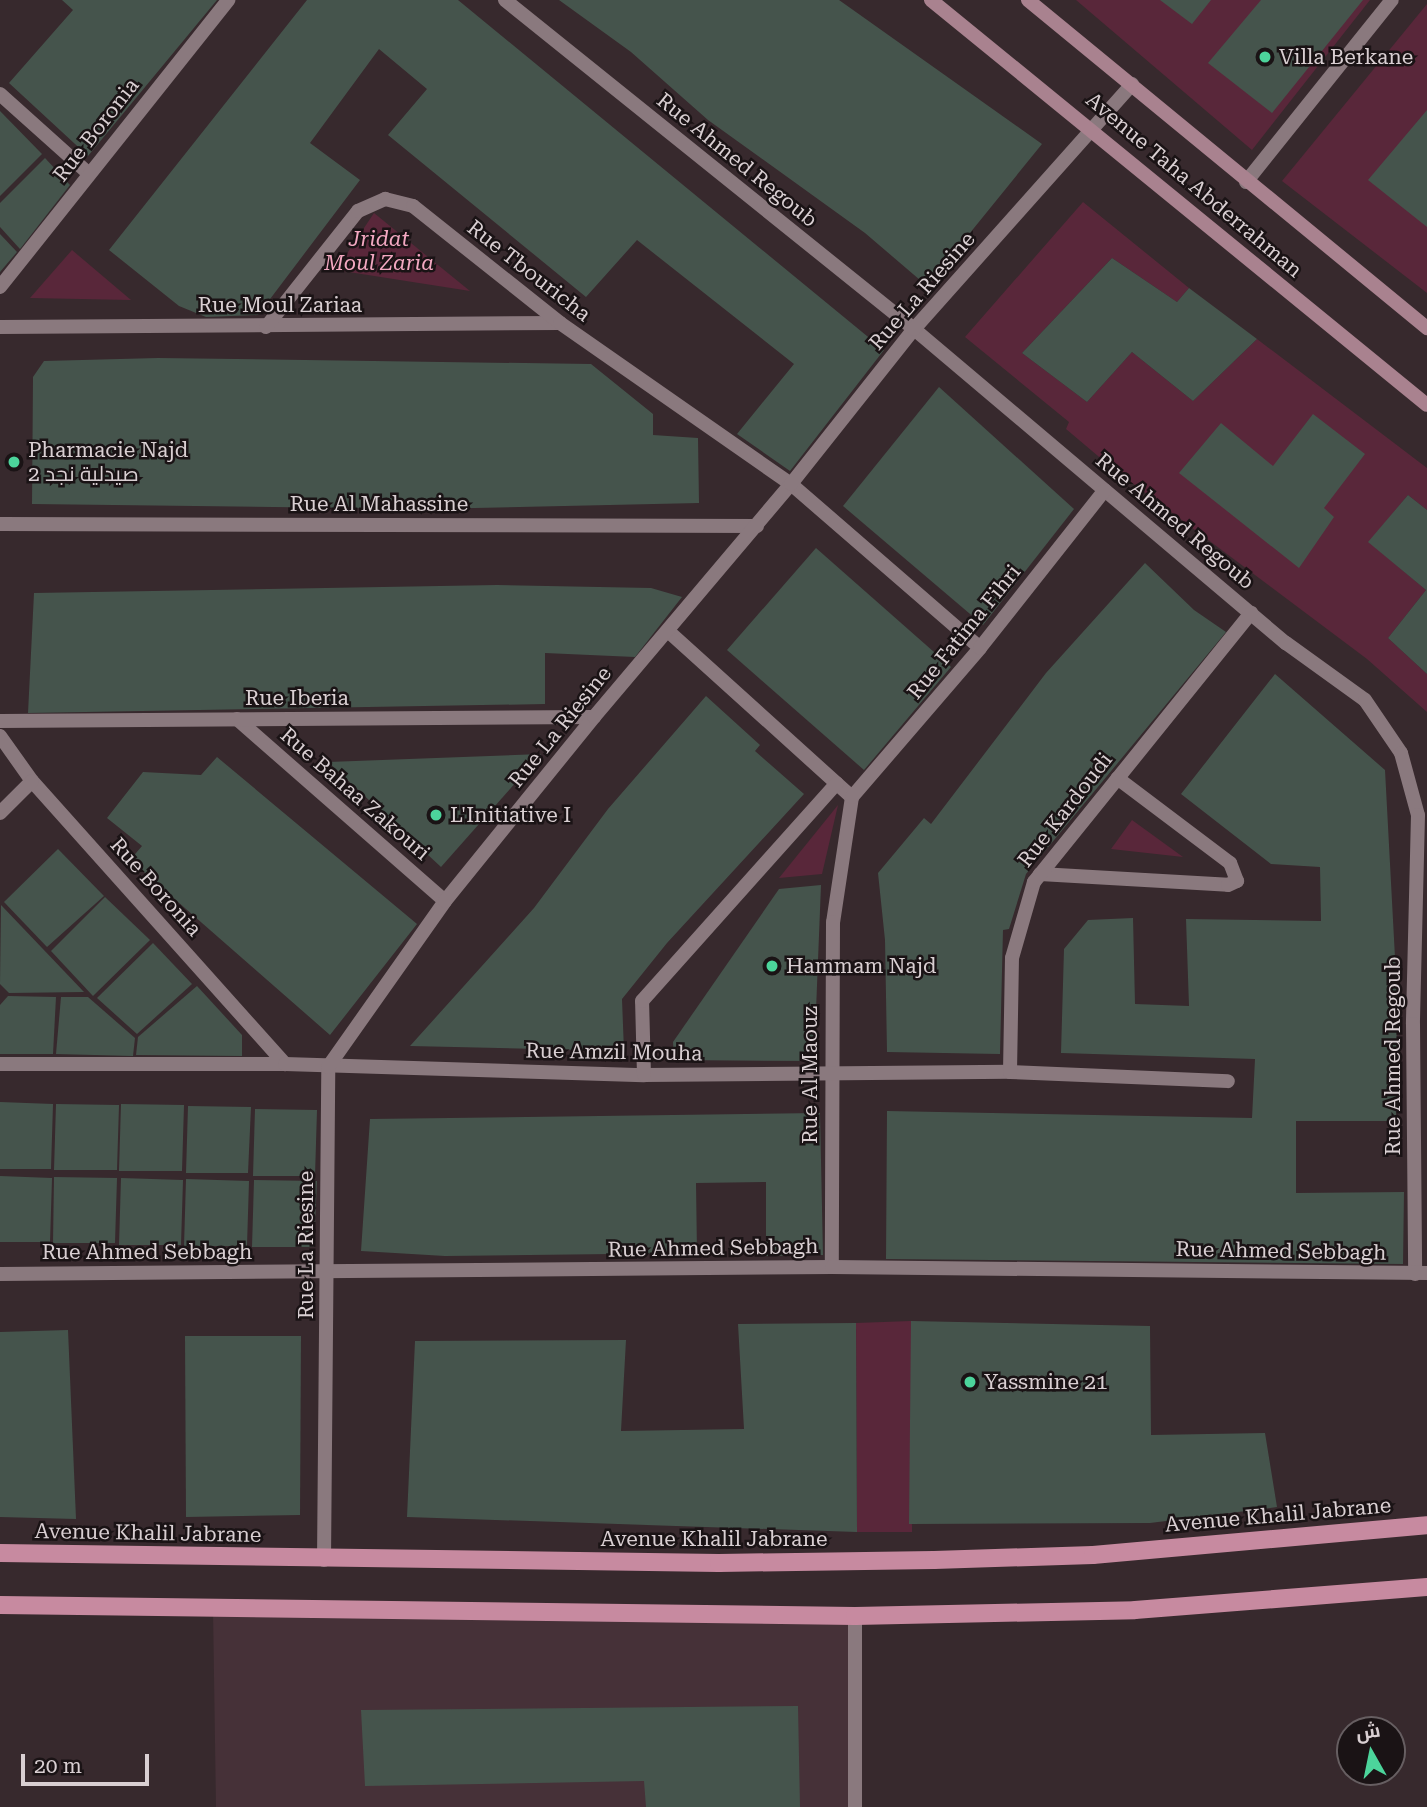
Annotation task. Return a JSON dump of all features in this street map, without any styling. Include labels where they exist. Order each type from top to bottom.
[{"type":"main road","name":"Avenue Khalil Jabrane","points":[[0,1553],[324,1560],[947,1560],[1093,1555],[1427,1525]]},
{"type":"main road","points":[[0,1605],[855,1616],[1135,1610],[1427,1587]]},
{"type":"street","name":"Rue Boronia","points":[[0,287],[87,172],[228,0]]},
{"type":"street","name":"Rue Ahmed Regoub","points":[[505,0],[914,329],[1251,613],[1365,700],[1401,753],[1418,815],[1413,1024],[1421,1273]]},
{"type":"street","name":"Avenue Taha Abderrahman","points":[[931,0],[1094,130],[1427,405]]},
{"type":"street","name":"Avenue Taha Abderrahman","points":[[1028,0],[1132,84],[1246,182],[1427,328]]},
{"type":"street","points":[[1246,182],[1392,0]]},
{"type":"street","name":"Rue La Riesine","points":[[324,1560],[328,1067],[445,901],[594,717],[757,526],[914,329],[1094,130],[1132,84]]},
{"type":"street","points":[[0,94],[87,172]]},
{"type":"street","name":"Rue Tbouricha","points":[[266,327],[358,211],[385,199],[413,206],[560,323],[791,484],[980,648]]},
{"type":"street","name":"Rue Moul Zariaa","points":[[0,327],[560,323]]},
{"type":"street","name":"Rue Fatima Fihri","points":[[852,797],[980,648],[1105,490]]},
{"type":"street","name":"Rue Al Mahassine","points":[[0,524],[757,526]]},
{"type":"street","name":"Rue Kardoudi","points":[[1010,1072],[1012,958],[1020,922],[1040,874],[1251,613]]},
{"type":"street","points":[[668,631],[852,797]]},
{"type":"street","name":"Rue Iberia","points":[[0,721],[594,717]]},
{"type":"street","name":"Rue Bahaa Zakouri","points":[[237,719],[445,901]]},
{"type":"street","name":"Rue Boronia","points":[[0,736],[32,781],[285,1064]]},
{"type":"street","points":[[1040,874],[1228,885],[1237,881],[1230,863],[1117,778]]},
{"type":"street","points":[[0,813],[32,781]]},
{"type":"street","points":[[644,1075],[642,1001],[837,783]]},
{"type":"street","name":"Rue Al Maouz","points":[[832,1267],[830,1076],[833,922],[852,797]]},
{"type":"street","name":"Rue Amzil Mouha","points":[[0,1064],[285,1064],[644,1075],[830,1076],[1010,1072],[1227,1081]]},
{"type":"street","name":"Rue Ahmed Sebbagh","points":[[0,1274],[327,1275],[832,1267],[1421,1273]]},
{"type":"street","points":[[855,1616],[855,1807]]},
{"type":"shaded area","points":[[213,1609],[855,1616],[855,1807],[216,1807]]},
{"type":"green space","points":[[1076,0],[1370,0],[1252,150]]},
{"type":"green space","points":[[1427,4],[1427,293],[1282,181]]},
{"type":"green space","points":[[1083,202],[1189,288],[1177,302],[1112,258],[1022,353],[1087,402],[1132,352],[1193,401],[1257,339],[1427,468],[1427,510],[1408,495],[1369,542],[1426,590],[1388,638],[1427,674],[1427,712],[1367,659],[1111,467],[1066,429],[1069,422],[965,337]]},
{"type":"green space","name":"Jridat Moul Zaria","points":[[374,213],[470,291],[336,270]]},
{"type":"green space","points":[[72,250],[131,300],[30,298]]},
{"type":"green space","points":[[838,805],[822,874],[779,878]]},
{"type":"green space","points":[[1132,820],[1183,857],[1111,849]]},
{"type":"green space","points":[[911,1321],[912,1532],[857,1532],[856,1323]]},
{"type":"building","points":[[62,0],[217,0],[88,156],[9,83],[73,10]]},
{"type":"building","points":[[307,0],[458,0],[884,350],[790,471],[737,434],[794,364],[637,240],[586,297],[388,135],[427,89],[379,49],[310,143],[360,180],[258,315],[206,317],[179,306],[109,250]]},
{"type":"building","points":[[559,0],[839,0],[1042,144],[927,286],[865,233],[708,120],[631,52]]},
{"type":"building","points":[[1160,0],[1211,0],[1192,24]]},
{"type":"building","name":"Villa Berkane","points":[[1261,0],[1363,0],[1272,113],[1208,63]]},
{"type":"building","points":[[1427,110],[1427,227],[1368,180]]},
{"type":"building","points":[[0,111],[42,154],[0,196]]},
{"type":"building","points":[[45,158],[70,185],[20,249],[0,227],[0,203]]},
{"type":"building","points":[[0,234],[17,252],[0,272]]},
{"type":"building","points":[[1112,258],[1177,302],[1189,288],[1257,339],[1193,401],[1132,352],[1087,402],[1022,353]]},
{"type":"building","points":[[158,358],[591,364],[653,414],[653,435],[698,438],[699,503],[427,509],[32,504],[33,377],[44,361]]},
{"type":"building","points":[[939,387],[1074,509],[983,625],[843,506]]},
{"type":"building","points":[[1313,414],[1365,454],[1324,508],[1334,517],[1299,568],[1179,473],[1221,423],[1273,466]]},
{"type":"building","points":[[1408,495],[1427,510],[1427,674],[1388,638],[1426,590],[1368,542]]},
{"type":"building","points":[[816,548],[951,667],[864,770],[727,650]]},
{"type":"building","points":[[1145,563],[1194,610],[1226,632],[1026,874],[1009,929],[1003,930],[1000,1054],[887,1052],[885,940],[878,873],[924,818],[931,824],[1046,673]]},
{"type":"building","points":[[497,585],[651,588],[682,597],[635,657],[545,653],[545,704],[28,713],[34,593]]},
{"type":"building","points":[[1275,674],[1385,770],[1397,995],[1396,1121],[1296,1121],[1296,1193],[1404,1192],[1403,1264],[886,1259],[887,1111],[1252,1118],[1255,1059],[1061,1053],[1064,949],[1088,920],[1133,918],[1135,1004],[1189,1006],[1186,919],[1321,921],[1320,867],[1271,864],[1181,794]]},
{"type":"building","points":[[706,696],[760,745],[755,751],[804,794],[667,943],[622,999],[624,1051],[410,1046],[534,908],[608,809]]},
{"type":"building","name":"L'Initiative I","points":[[541,754],[441,867],[328,762]]},
{"type":"building","points":[[217,757],[417,924],[330,1035],[130,860],[142,846],[107,818],[143,772],[201,775]]},
{"type":"building","points":[[58,849],[104,896],[47,947],[4,902]]},
{"type":"building","name":"Hammam Najd","points":[[821,885],[814,1061],[674,1060],[673,1042],[779,889]]},
{"type":"building","points":[[105,897],[150,940],[93,996],[51,951]]},
{"type":"building","points":[[1,905],[84,992],[9,993],[0,984]]},
{"type":"building","points":[[153,943],[192,984],[137,1034],[97,998]]},
{"type":"building","points":[[197,986],[242,1035],[242,1056],[136,1055],[138,1037]]},
{"type":"building","points":[[8,996],[56,997],[53,1054],[0,1054],[0,1005]]},
{"type":"building","points":[[61,997],[88,997],[135,1038],[133,1056],[56,1054]]},
{"type":"building","points":[[0,1102],[53,1104],[51,1169],[0,1169]]},
{"type":"building","points":[[56,1104],[119,1105],[117,1170],[54,1170]]},
{"type":"building","points":[[121,1104],[184,1105],[182,1171],[119,1171]]},
{"type":"building","points":[[188,1106],[251,1107],[248,1173],[186,1173]]},
{"type":"building","points":[[255,1109],[317,1110],[315,1176],[253,1176]]},
{"type":"building","points":[[820,1113],[823,1255],[766,1256],[766,1182],[696,1183],[697,1253],[445,1256],[361,1251],[370,1119]]},
{"type":"building","points":[[0,1176],[52,1178],[50,1242],[0,1242]]},
{"type":"building","points":[[54,1177],[117,1178],[115,1243],[53,1243]]},
{"type":"building","points":[[121,1178],[183,1180],[181,1245],[119,1245]]},
{"type":"building","points":[[186,1179],[249,1181],[247,1246],[184,1246]]},
{"type":"building","points":[[254,1180],[317,1181],[314,1247],[252,1247]]},
{"type":"building","points":[[911,1321],[1150,1326],[1151,1435],[1265,1433],[1277,1507],[1150,1523],[909,1524]]},
{"type":"building","points":[[856,1323],[857,1532],[407,1517],[415,1341],[626,1340],[621,1431],[744,1429],[738,1324]]},
{"type":"building","points":[[68,1330],[76,1519],[0,1517],[0,1332]]},
{"type":"building","points":[[185,1336],[301,1336],[300,1515],[186,1517]]},
{"type":"building","points":[[798,1706],[800,1807],[646,1807],[644,1781],[365,1786],[361,1710]]},
{"type":"place","name":"Villa Berkane","points":[[1265,57]]},
{"type":"place","name":"Pharmacie Najd 2 صيدلية نجد","points":[[14,462]]},
{"type":"place","name":"L'Initiative I","points":[[436,815]]},
{"type":"place","name":"Hammam Najd","points":[[772,966]]},
{"type":"place","name":"Yassmine 21","points":[[970,1382]]}]
